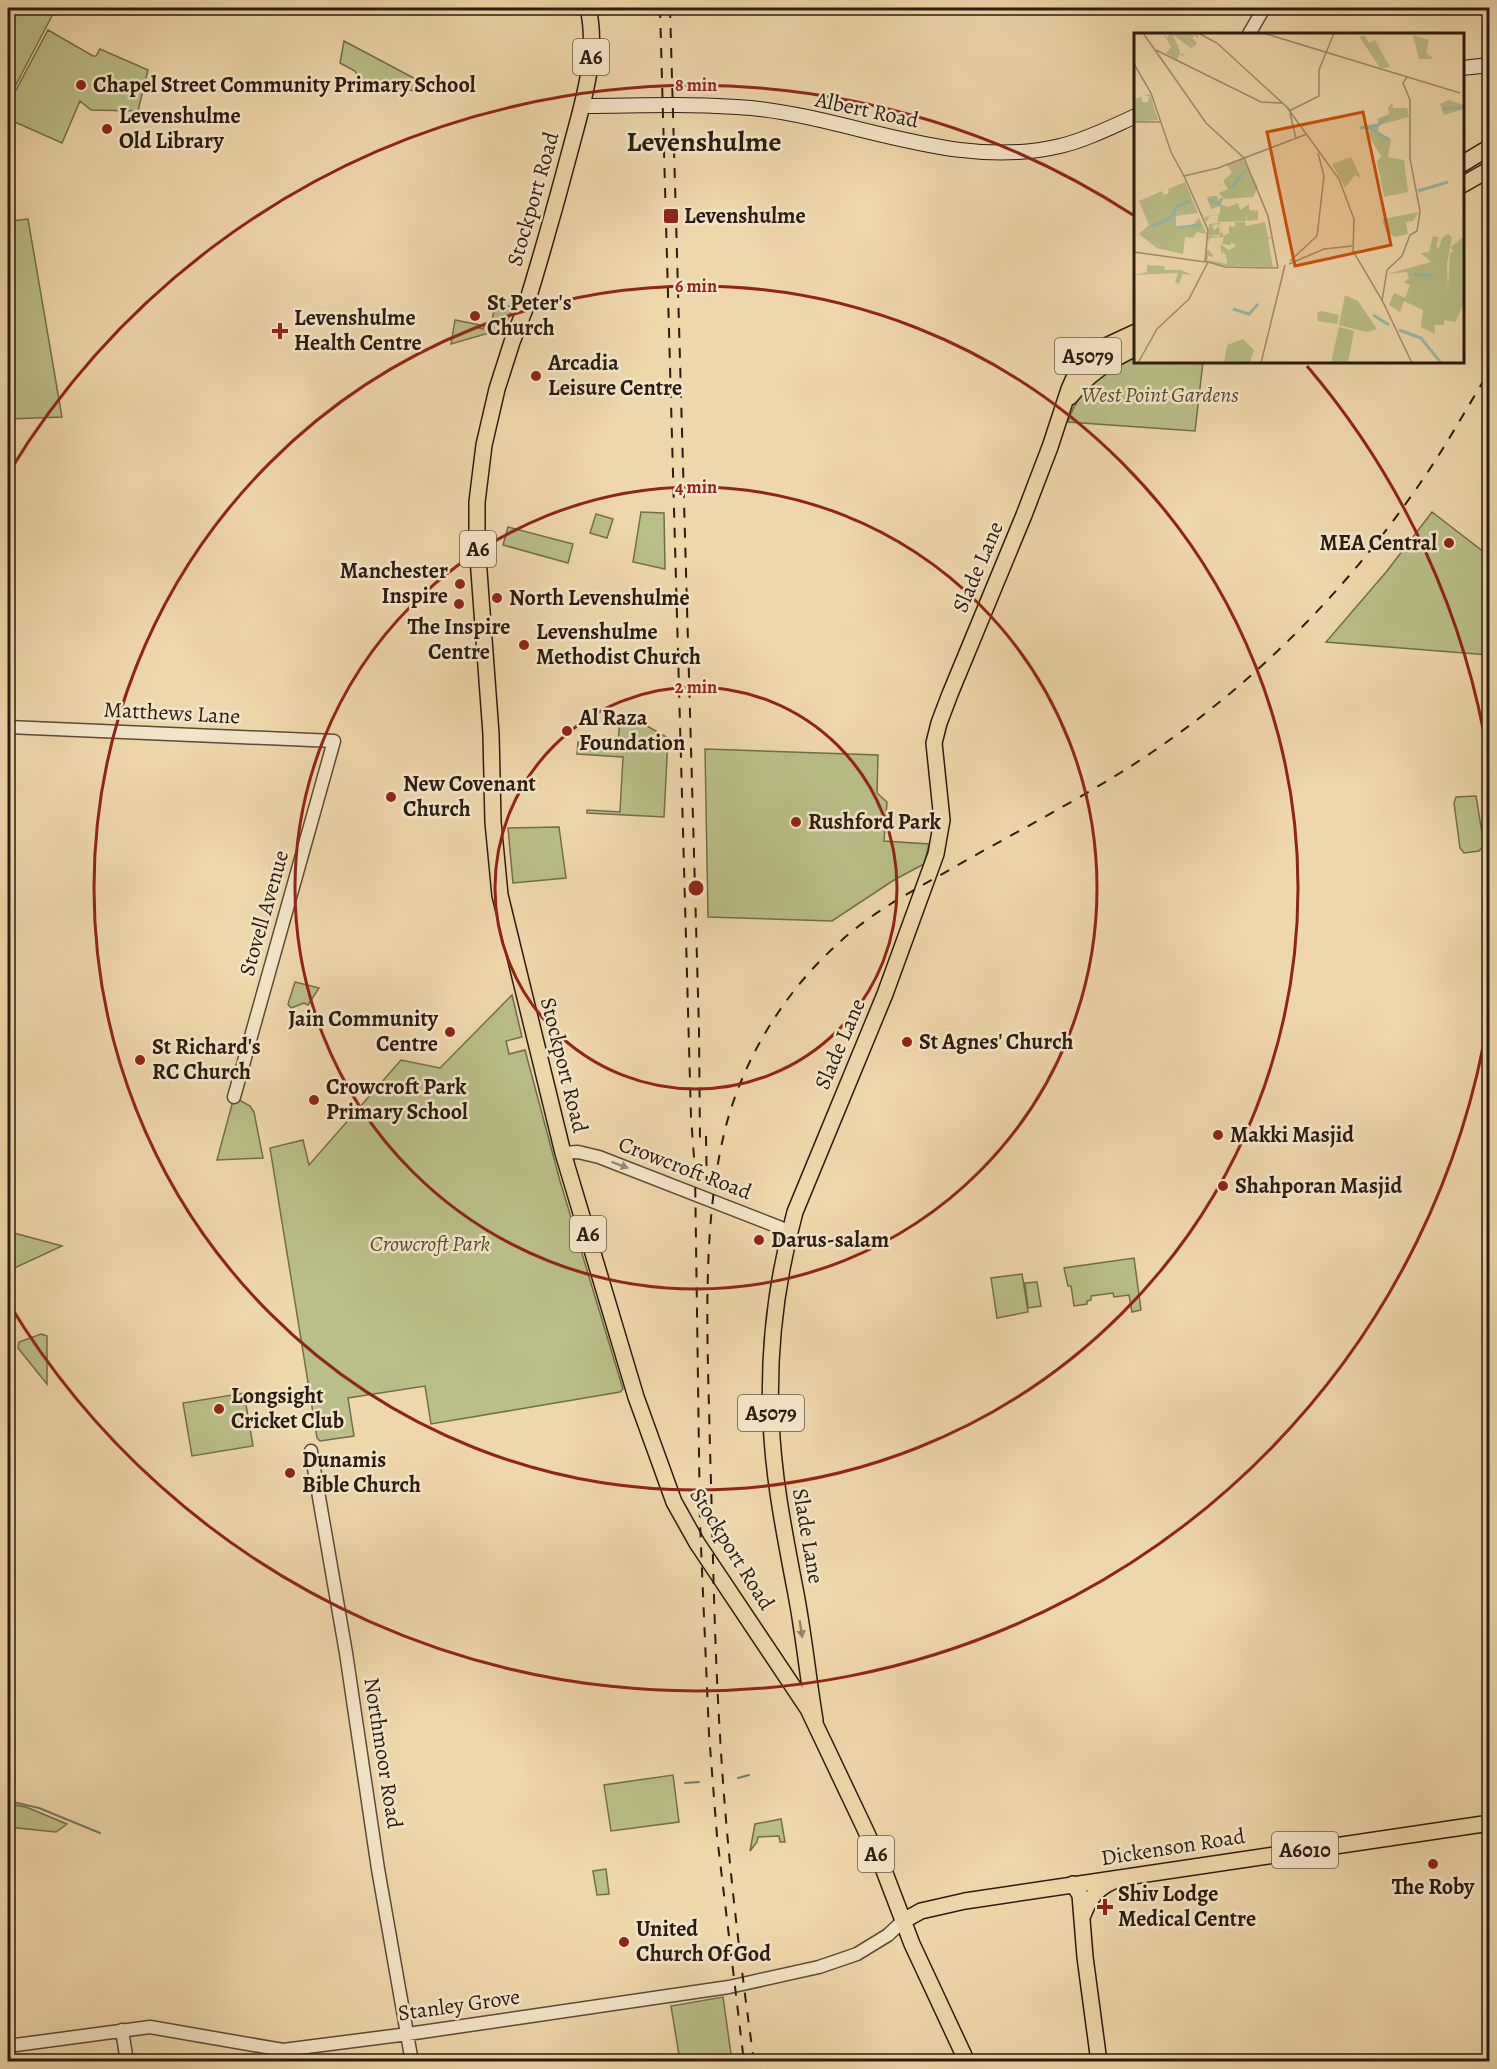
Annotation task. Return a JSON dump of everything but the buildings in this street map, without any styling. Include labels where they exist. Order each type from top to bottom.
[{"type":"main road","name":"Stockport Road","points":[[588,8],[593,27],[593,46],[582,106],[526,307],[512,342],[492,407],[478,476],[477,544],[491,737],[493,822],[500,895],[563,1154],[636,1397],[674,1502],[697,1543],[788,1677],[815,1722],[883,1868],[903,1922],[967,2061]]},
{"type":"main road","points":[[1464,68],[1490,65]]},
{"type":"main road","name":"Albert Road","points":[[582,106],[752,108],[839,124],[932,146],[1005,153],[1059,146],[1134,117]]},
{"type":"main road","points":[[1464,163],[1490,147]]},
{"type":"main road","points":[[1464,184],[1490,169]]},
{"type":"main road","name":"A5079","points":[[1088,356],[1134,333]]},
{"type":"main road","name":"Slade Lane","points":[[1065,404],[1077,388],[1096,370],[1112,359],[1134,349]]},
{"type":"main road","points":[[1088,356],[1097,363],[1112,359]]},
{"type":"main road","name":"Slade Lane","points":[[815,1722],[776,1482],[770,1393],[776,1315],[786,1245],[795,1212],[885,994],[936,854],[942,820],[934,753],[937,730],[971,640],[1024,515],[1069,389],[1078,369],[1088,356]]},
{"type":"main road","points":[[788,1677],[798,1673],[807,1663]]},
{"type":"main road","name":"Dickenson Road","points":[[903,1922],[921,1911],[948,1905],[1073,1884],[1490,1823]]},
{"type":"main road","points":[[1082,1918],[1094,1893],[1106,1883],[1120,1878]]},
{"type":"main road","points":[[1073,1884],[1080,1895],[1084,1957],[1099,2061]]},
{"type":"main road","points":[[1073,1884],[1071,1895],[1075,1917],[1084,1936]]},
{"type":"street","points":[[1250,33],[1264,8]]},
{"type":"street","name":"Matthews Lane","points":[[8,727],[334,741]]},
{"type":"street","name":"Stovell Avenue","points":[[234,1097],[334,741]]},
{"type":"street","name":"Crowcroft Road","points":[[563,1154],[578,1152],[599,1157],[789,1231]]},
{"type":"street","name":"Northmoor Road","points":[[311,1451],[345,1647],[379,1876],[412,2061]]},
{"type":"street","name":"Stanley Grove","points":[[8,2046],[150,2027],[283,2050],[408,2034],[729,1987],[810,1969],[857,1954],[891,1933],[903,1922]]},
{"type":"street","points":[[122,2030],[127,2061]]},
{"type":"green space","points":[[8,8],[54,8],[55,10],[8,100]]},
{"type":"green space","name":"Chapel Street Community Primary School","points":[[48,30],[93,56],[96,56],[100,49],[148,70],[138,111],[91,110],[80,101],[62,143],[8,119],[8,105]]},
{"type":"green space","points":[[344,41],[440,92],[420,92],[382,85],[363,86],[355,71],[340,63]]},
{"type":"green space","points":[[8,208],[11,221],[28,219],[62,417],[8,419]]},
{"type":"green space","points":[[495,304],[513,307],[503,329],[451,344],[455,320],[480,325],[479,328],[483,329],[484,325],[491,327]]},
{"type":"green space","name":"West Point Gardens","points":[[1134,356],[1134,363],[1203,363],[1195,431],[1068,422],[1088,387],[1099,375]]},
{"type":"green space","points":[[641,512],[664,513],[665,569],[633,562]]},
{"type":"green space","name":"MEA Central","points":[[1432,512],[1489,556],[1487,559],[1490,561],[1489,655],[1326,642],[1387,571]]},
{"type":"green space","points":[[596,514],[613,519],[607,538],[590,533]]},
{"type":"green space","points":[[508,527],[573,544],[568,563],[503,545]]},
{"type":"green space","points":[[620,718],[635,719],[668,738],[664,817],[587,813],[587,810],[620,812],[623,757],[577,754],[578,742],[618,744]]},
{"type":"green space","name":"Rushford Park","points":[[705,749],[878,755],[877,793],[887,802],[884,841],[929,844],[924,864],[894,880],[832,921],[708,917]]},
{"type":"green space","points":[[1476,796],[1484,845],[1479,851],[1464,853],[1460,848],[1454,803],[1456,797]]},
{"type":"green space","points":[[559,827],[566,878],[513,883],[508,828]]},
{"type":"green space","points":[[295,982],[319,988],[308,1005],[304,1003],[291,1008],[288,1004]]},
{"type":"green space","name":"Crowcroft Park","points":[[512,995],[522,1037],[506,1041],[509,1054],[525,1050],[560,1181],[623,1389],[620,1392],[431,1424],[425,1386],[348,1398],[354,1436],[320,1441],[317,1438],[270,1148],[303,1140],[309,1165],[401,1060],[440,1068]]},
{"type":"green space","points":[[234,1097],[250,1106],[254,1112],[263,1158],[217,1160]]},
{"type":"green space","points":[[14,1233],[62,1246],[8,1271],[8,1257]]},
{"type":"green space","points":[[1134,1258],[1141,1310],[1132,1312],[1129,1295],[1114,1297],[1113,1293],[1091,1296],[1087,1304],[1074,1306],[1071,1286],[1068,1286],[1064,1268]]},
{"type":"green space","points":[[1022,1274],[1028,1312],[997,1318],[991,1278]]},
{"type":"green space","points":[[1037,1282],[1041,1306],[1028,1308],[1025,1283]]},
{"type":"green space","points":[[41,1334],[47,1336],[47,1384],[18,1348],[19,1342]]},
{"type":"green space","points":[[244,1393],[253,1446],[192,1456],[183,1403]]},
{"type":"green space","points":[[673,1775],[679,1822],[611,1831],[604,1785]]},
{"type":"green space","points":[[8,1804],[26,1807],[67,1824],[56,1832],[8,1827]]},
{"type":"green space","points":[[781,1819],[785,1842],[780,1842],[779,1836],[758,1837],[750,1851],[755,1824]]},
{"type":"green space","points":[[606,1869],[609,1894],[597,1895],[593,1871]]},
{"type":"green space","points":[[723,1997],[732,2061],[680,2061],[671,2006]]},
{"type":"waterway","points":[[738,1778],[749,1775]]},
{"type":"waterway","points":[[685,1783],[699,1782]]},
{"type":"waterway","points":[[8,1801],[39,1808],[100,1833]]},
{"type":"railway","points":[[660,8],[691,1117],[695,1171],[700,1523],[709,1734],[717,1836],[744,2062]]},
{"type":"railway","points":[[670,8],[699,1030],[700,1144]]},
{"type":"railway","points":[[754,2062],[734,1898],[718,1699],[707,1326],[709,1242],[718,1161],[727,1122],[747,1067],[776,1016],[793,992],[812,969],[855,929],[902,897],[1078,798],[1163,745],[1243,682],[1281,648],[1317,611],[1384,533],[1434,462],[1490,370]]},
{"type":"railway","points":[[706,1136],[707,1196]]},
{"type":"place","name":"Chapel Street Community Primary School","points":[[81,85]]},
{"type":"place","name":"Levenshulme Old Library","points":[[107,129]]},
{"type":"place","name":"Levenshulme","points":[[671,216]]},
{"type":"place","name":"St Peter's Church","points":[[475,316]]},
{"type":"place","name":"Levenshulme Health Centre","points":[[280,331]]},
{"type":"place","name":"Arcadia Leisure Centre","points":[[536,376]]},
{"type":"place","name":"MEA Central","points":[[1449,543]]},
{"type":"place","name":"Manchester Inspire","points":[[460,584]]},
{"type":"place","name":"North Levenshulme","points":[[497,598]]},
{"type":"place","name":"The Inspire Centre","points":[[459,604]]},
{"type":"place","name":"Levenshulme Methodist Church","points":[[524,645]]},
{"type":"place","name":"Al Raza Foundation","points":[[567,731]]},
{"type":"place","name":"New Covenant Church","points":[[391,797]]},
{"type":"place","name":"Rushford Park","points":[[796,822]]},
{"type":"place","name":"Jain Community Centre","points":[[450,1032]]},
{"type":"place","name":"St Agnes' Church","points":[[907,1042]]},
{"type":"place","name":"St Richard's RC Church","points":[[140,1060]]},
{"type":"place","name":"Crowcroft Park Primary School","points":[[314,1100]]},
{"type":"place","name":"Makki Masjid","points":[[1218,1135]]},
{"type":"place","name":"Shahporan Masjid","points":[[1223,1186]]},
{"type":"place","name":"Darus-salam","points":[[759,1240]]},
{"type":"place","name":"Longsight Cricket Club","points":[[219,1409]]},
{"type":"place","name":"Dunamis Bible Church","points":[[290,1473]]},
{"type":"place","name":"The Roby","points":[[1433,1864]]},
{"type":"place","name":"Shiv Lodge Medical Centre","points":[[1105,1907]]},
{"type":"place","name":"United Church Of God","points":[[624,1942]]},
{"type":"district","name":"Levenshulme","points":[[704,142]]}]
